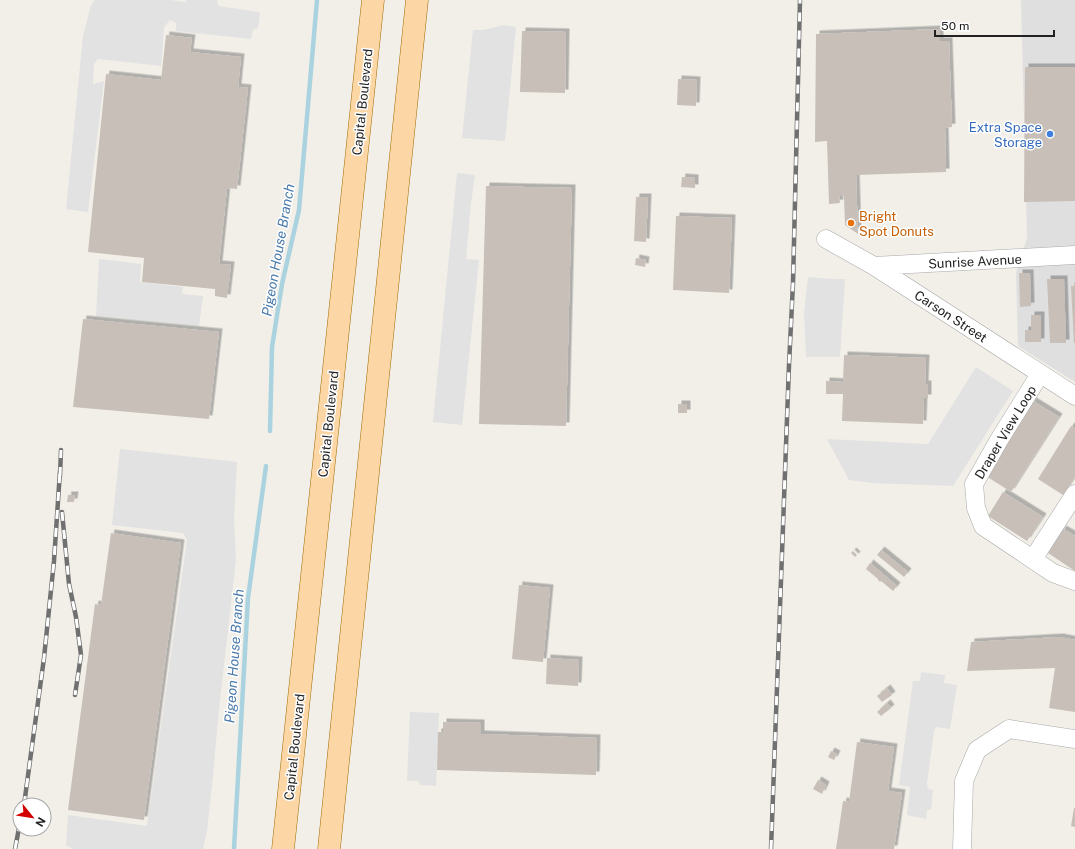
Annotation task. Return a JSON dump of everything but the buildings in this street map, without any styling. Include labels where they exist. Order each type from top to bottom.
[{"type":"main road","name":"Capital Boulevard","points":[[283,847],[373,0]]},
{"type":"main road","points":[[328,849],[417,0]]},
{"type":"street","name":"Carson Street","points":[[826,239],[874,266],[1075,396]]},
{"type":"street","name":"Sunrise Avenue","points":[[874,266],[1075,255]]},
{"type":"street","name":"Draper View Loop","points":[[1040,374],[999,440],[974,484],[976,508],[983,526],[1053,573],[1075,581]]},
{"type":"street","points":[[1033,559],[1075,494]]},
{"type":"street","points":[[962,849],[964,781],[977,750],[1009,729],[1075,739]]},
{"type":"shaded area","points":[[95,0],[170,0],[186,2],[186,0],[217,0],[218,6],[260,12],[258,28],[253,30],[251,39],[176,31],[176,23],[170,20],[164,27],[161,66],[98,59],[94,64],[93,84],[104,81],[88,212],[66,209],[83,36],[91,5]]},
{"type":"shaded area","points":[[1021,0],[1075,0],[1075,382],[1018,346],[1016,273],[1027,238]]},
{"type":"shaded area","points":[[504,25],[516,27],[505,141],[462,138],[473,30],[483,30]]},
{"type":"shaded area","points":[[457,173],[475,175],[466,259],[479,260],[462,425],[433,422]]},
{"type":"shaded area","points":[[99,259],[141,264],[140,282],[183,287],[182,294],[203,296],[199,326],[96,316]]},
{"type":"shaded area","points":[[808,277],[845,279],[840,357],[806,357],[804,314]]},
{"type":"shaded area","points":[[976,367],[1013,391],[953,486],[873,483],[849,480],[827,439],[928,444]]},
{"type":"shaded area","points":[[120,449],[237,462],[234,519],[236,560],[207,831],[203,849],[73,849],[66,845],[68,815],[147,826],[187,540],[183,533],[112,525]]},
{"type":"shaded area","points":[[921,672],[945,675],[944,683],[957,685],[950,729],[936,727],[934,731],[927,783],[928,789],[933,790],[931,810],[927,810],[926,819],[907,815],[910,787],[899,785],[913,681],[920,681]]},
{"type":"shaded area","points":[[410,712],[439,713],[436,786],[420,785],[418,781],[407,781]]},
{"type":"waterway","name":"Pigeon House Branch","points":[[270,431],[272,347],[282,284],[299,210],[317,0]]},
{"type":"waterway","name":"Pigeon House Branch","points":[[234,849],[248,598],[266,466]]},
{"type":"railway","points":[[771,849],[793,283],[800,0]]},
{"type":"railway","points":[[60,476],[61,450]]},
{"type":"railway","points":[[25,797],[44,658],[54,561],[60,471]]},
{"type":"railway","points":[[62,512],[69,584],[76,617],[81,655],[75,695]]},
{"type":"railway","points":[[15,849],[17,837]]},
{"type":"place","name":"Extra Space Storage","points":[[1050,134]]},
{"type":"place","name":"Bright Spot Donuts","points":[[851,223]]}]
